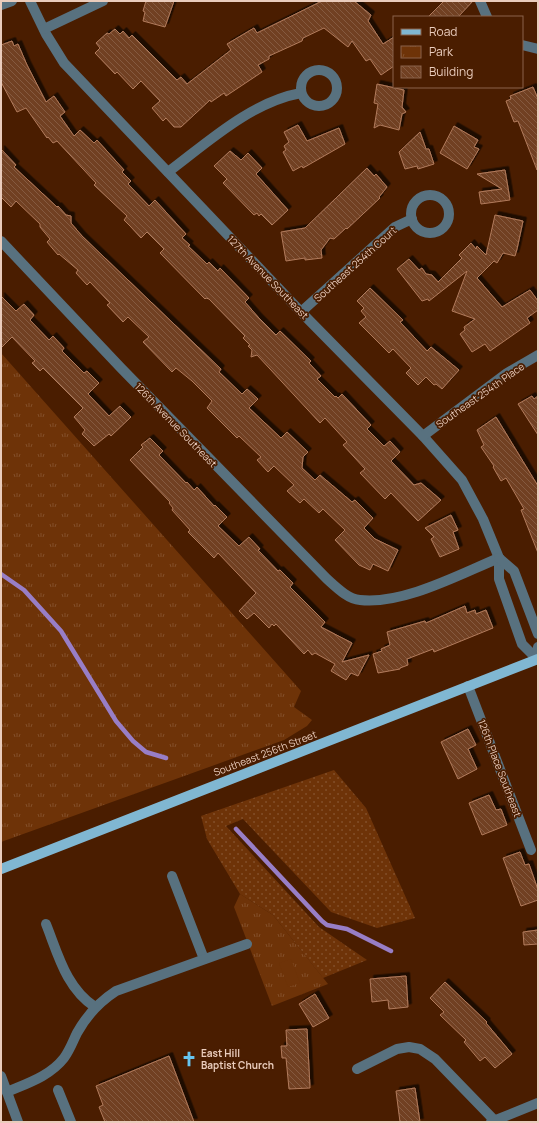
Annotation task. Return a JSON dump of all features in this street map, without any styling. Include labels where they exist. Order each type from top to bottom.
[{"type":"main road","name":"Southeast 256th Street","points":[[1,869],[538,659]]},
{"type":"street","points":[[1,5],[12,1]]},
{"type":"street","name":"127th Avenue Southeast","points":[[30,1],[64,63],[301,312],[423,436],[462,480],[483,519],[499,558],[499,579],[522,644],[538,659]]},
{"type":"street","points":[[44,29],[103,1]]},
{"type":"street","points":[[480,1],[487,16]]},
{"type":"street","points":[[523,45],[538,49]]},
{"type":"street","points":[[168,172],[231,124],[282,97],[301,93]]},
{"type":"street","name":"Southeast 254th Court","points":[[301,312],[395,227],[412,220]]},
{"type":"street","name":"126th Avenue Southeast","points":[[1,241],[121,368],[327,580],[343,593],[359,600],[384,600],[414,593],[499,558]]},
{"type":"street","name":"Southeast 254th Place","points":[[423,436],[507,373],[538,355]]},
{"type":"street","name":"127th Avenue Southeast","points":[[499,558],[514,571],[538,634]]},
{"type":"street","points":[[538,647],[538,659]]},
{"type":"street","name":"126th Place Southeast","points":[[468,686],[531,850]]},
{"type":"street","points":[[172,876],[204,959]]},
{"type":"street","points":[[46,924],[71,983],[82,997],[95,1007]]},
{"type":"street","points":[[7,1092],[34,1081],[58,1065],[65,1057],[83,1021],[95,1007],[116,991],[247,944]]},
{"type":"street","points":[[357,1069],[397,1049],[410,1047],[420,1049],[435,1059],[493,1121],[538,1103]]},
{"type":"street","points":[[1,1076],[18,1122]]},
{"type":"street","points":[[58,1090],[71,1122]]},
{"type":"green space","points":[[1,353],[301,691],[294,707],[312,720],[307,726],[284,740],[1,842]]},
{"type":"green space","points":[[334,770],[366,808],[415,918],[377,928],[331,912],[243,819],[226,826],[319,927],[367,960],[323,978],[273,915],[240,894],[207,839],[201,816]]},
{"type":"green space","points":[[240,894],[273,915],[328,984],[272,1006],[234,907]]},
{"type":"green space","points":[[291,959],[300,983],[288,987],[279,963]]},
{"type":"building","points":[[146,1],[174,1],[165,27],[143,21],[145,12],[143,11]]},
{"type":"building","points":[[322,1],[354,1],[371,15],[368,21],[383,44],[393,38],[393,67],[381,75],[370,59],[366,61],[352,41],[348,47],[324,28],[303,38],[302,41],[269,56],[269,59],[258,65],[262,72],[226,96],[224,93],[211,102],[210,100],[181,127],[174,127],[166,118],[163,121],[152,108],[160,101],[141,81],[133,89],[117,72],[115,74],[95,53],[100,48],[96,43],[107,33],[109,34],[115,29],[120,34],[123,31],[129,38],[132,35],[177,80],[181,77],[187,84],[231,50],[227,44],[254,28],[257,33]]},
{"type":"building","points":[[444,1],[473,1],[459,16],[429,16]]},
{"type":"building","points":[[12,41],[14,46],[18,44],[46,102],[54,96],[65,112],[60,116],[74,136],[80,130],[94,143],[97,140],[124,170],[122,172],[131,181],[128,184],[149,206],[155,200],[186,234],[182,238],[190,245],[188,246],[207,264],[209,262],[218,271],[220,268],[249,298],[245,302],[258,317],[276,335],[280,331],[311,361],[309,363],[321,376],[317,379],[335,397],[336,396],[338,398],[342,394],[371,425],[367,429],[384,446],[390,441],[400,452],[391,461],[414,485],[421,483],[441,500],[418,521],[391,493],[385,499],[360,473],[365,469],[343,445],[347,442],[325,418],[320,423],[257,355],[251,357],[252,350],[248,346],[250,345],[243,338],[245,336],[209,299],[205,299],[160,253],[164,249],[147,232],[141,238],[124,220],[127,216],[94,185],[96,183],[57,141],[53,143],[48,137],[47,138],[26,108],[17,112],[1,82],[1,45]]},
{"type":"building","points":[[377,84],[404,90],[402,107],[406,112],[402,114],[399,130],[380,125],[374,128],[378,104],[374,103]]},
{"type":"building","points":[[533,87],[538,99],[537,170],[518,121],[514,122],[506,101],[511,99],[510,96]]},
{"type":"building","points":[[298,125],[307,141],[339,128],[345,144],[303,168],[302,166],[293,171],[283,152],[286,150],[284,146],[289,142],[284,132]]},
{"type":"building","points":[[454,126],[478,140],[474,147],[479,149],[467,169],[440,153]]},
{"type":"building","points":[[420,132],[426,149],[429,149],[434,164],[418,169],[417,166],[405,169],[399,152]]},
{"type":"building","points":[[1,149],[16,165],[14,167],[66,215],[71,216],[71,223],[82,236],[221,369],[219,372],[242,394],[247,389],[258,399],[249,408],[281,438],[287,432],[308,452],[303,457],[302,468],[315,480],[320,475],[352,502],[355,500],[373,518],[364,528],[375,539],[398,550],[388,571],[373,564],[370,570],[359,565],[335,540],[345,530],[323,509],[319,513],[304,499],[300,503],[287,491],[294,485],[274,466],[268,472],[257,460],[261,457],[239,436],[237,438],[207,408],[212,401],[192,381],[176,368],[172,372],[143,342],[149,337],[128,317],[123,322],[107,305],[110,303],[90,282],[87,285],[76,273],[78,270],[59,254],[58,255],[47,242],[50,239],[40,227],[40,224],[16,201],[11,207],[1,197]]},
{"type":"building","points":[[230,151],[241,160],[248,153],[262,168],[256,174],[288,210],[272,225],[261,214],[259,216],[257,213],[254,215],[223,183],[227,179],[214,166]]},
{"type":"building","points":[[367,168],[374,176],[376,174],[387,187],[379,197],[380,198],[347,229],[346,228],[334,239],[330,238],[321,250],[322,258],[305,260],[305,258],[286,261],[281,232],[305,228]]},
{"type":"building","points":[[505,170],[510,200],[481,204],[479,192],[502,189],[477,174]]},
{"type":"building","points":[[495,215],[523,221],[515,256],[503,253],[497,263],[494,261],[477,278],[502,307],[530,290],[538,301],[538,310],[527,318],[530,323],[490,351],[485,344],[472,352],[460,334],[465,330],[464,327],[475,319],[452,311],[467,271],[429,301],[428,299],[422,301],[397,269],[409,259],[419,270],[422,268],[426,274],[432,275],[438,282],[462,258],[459,255],[471,243],[476,249],[477,246],[486,255]]},
{"type":"building","points":[[370,288],[403,320],[400,322],[427,351],[431,347],[459,370],[442,389],[436,384],[434,385],[426,377],[418,385],[406,373],[411,368],[393,349],[389,353],[359,323],[366,317],[361,311],[364,308],[357,301]]},
{"type":"building","points":[[1,296],[16,311],[24,304],[34,315],[30,320],[49,340],[53,336],[64,348],[62,351],[84,373],[87,371],[99,383],[88,394],[109,416],[120,406],[131,417],[111,436],[109,434],[94,446],[82,434],[85,430],[74,417],[83,408],[43,368],[40,371],[32,363],[35,361],[12,337],[1,348]]},
{"type":"building","points":[[532,396],[534,399],[538,396],[538,435],[518,404]]},
{"type":"building","points":[[496,417],[538,486],[538,553],[521,510],[524,509],[506,478],[501,481],[493,467],[494,466],[481,447],[484,445],[477,430]]},
{"type":"building","points":[[150,438],[163,451],[159,455],[186,483],[187,482],[194,490],[197,487],[214,506],[215,505],[227,517],[218,526],[239,546],[249,537],[260,549],[258,550],[278,571],[280,570],[293,583],[290,587],[325,622],[321,627],[352,643],[342,662],[369,655],[358,676],[351,673],[346,680],[331,671],[335,664],[315,653],[312,655],[308,650],[304,654],[276,624],[274,626],[272,624],[269,628],[254,613],[247,619],[239,611],[256,593],[218,553],[214,558],[188,532],[190,530],[172,510],[173,508],[169,503],[170,502],[130,460],[143,447],[141,445]]},
{"type":"building","points":[[451,515],[458,530],[453,532],[459,549],[440,557],[431,539],[434,537],[425,528]]},
{"type":"building","points":[[465,606],[467,613],[475,610],[476,614],[486,610],[493,628],[434,652],[433,649],[407,659],[408,665],[400,669],[378,673],[373,654],[382,651],[381,649],[390,645],[387,632],[425,621],[426,623]]},
{"type":"building","points":[[468,729],[476,745],[468,749],[477,769],[458,779],[441,742]]},
{"type":"building","points":[[489,795],[496,810],[501,809],[507,825],[482,835],[469,803]]},
{"type":"building","points":[[520,852],[525,865],[529,864],[538,890],[538,900],[521,906],[503,858]]},
{"type":"building","points":[[538,930],[538,944],[524,945],[523,932]]},
{"type":"building","points":[[406,976],[408,1007],[389,1009],[388,1000],[372,1002],[370,979]]},
{"type":"building","points":[[445,982],[487,1022],[486,1023],[512,1054],[495,1068],[485,1057],[480,1061],[464,1042],[466,1040],[440,1015],[444,1012],[430,998]]},
{"type":"building","points":[[315,994],[329,1018],[313,1027],[299,1004]]},
{"type":"building","points":[[307,1029],[310,1088],[289,1089],[286,1058],[282,1058],[281,1046],[287,1046],[286,1030]]},
{"type":"building","name":"East Hill Baptist Church","points":[[169,1056],[194,1122],[105,1122],[99,1107],[103,1105],[96,1086]]},
{"type":"building","points":[[415,1088],[420,1122],[400,1122],[396,1091]]},
{"type":"waterway","points":[[1,574],[24,590],[61,631],[116,721],[133,741],[146,752],[166,758]]},
{"type":"waterway","points":[[236,829],[327,925],[347,929],[391,951]]},
{"type":"place","name":"East Hill Baptist Church","points":[[189,1059]]}]
